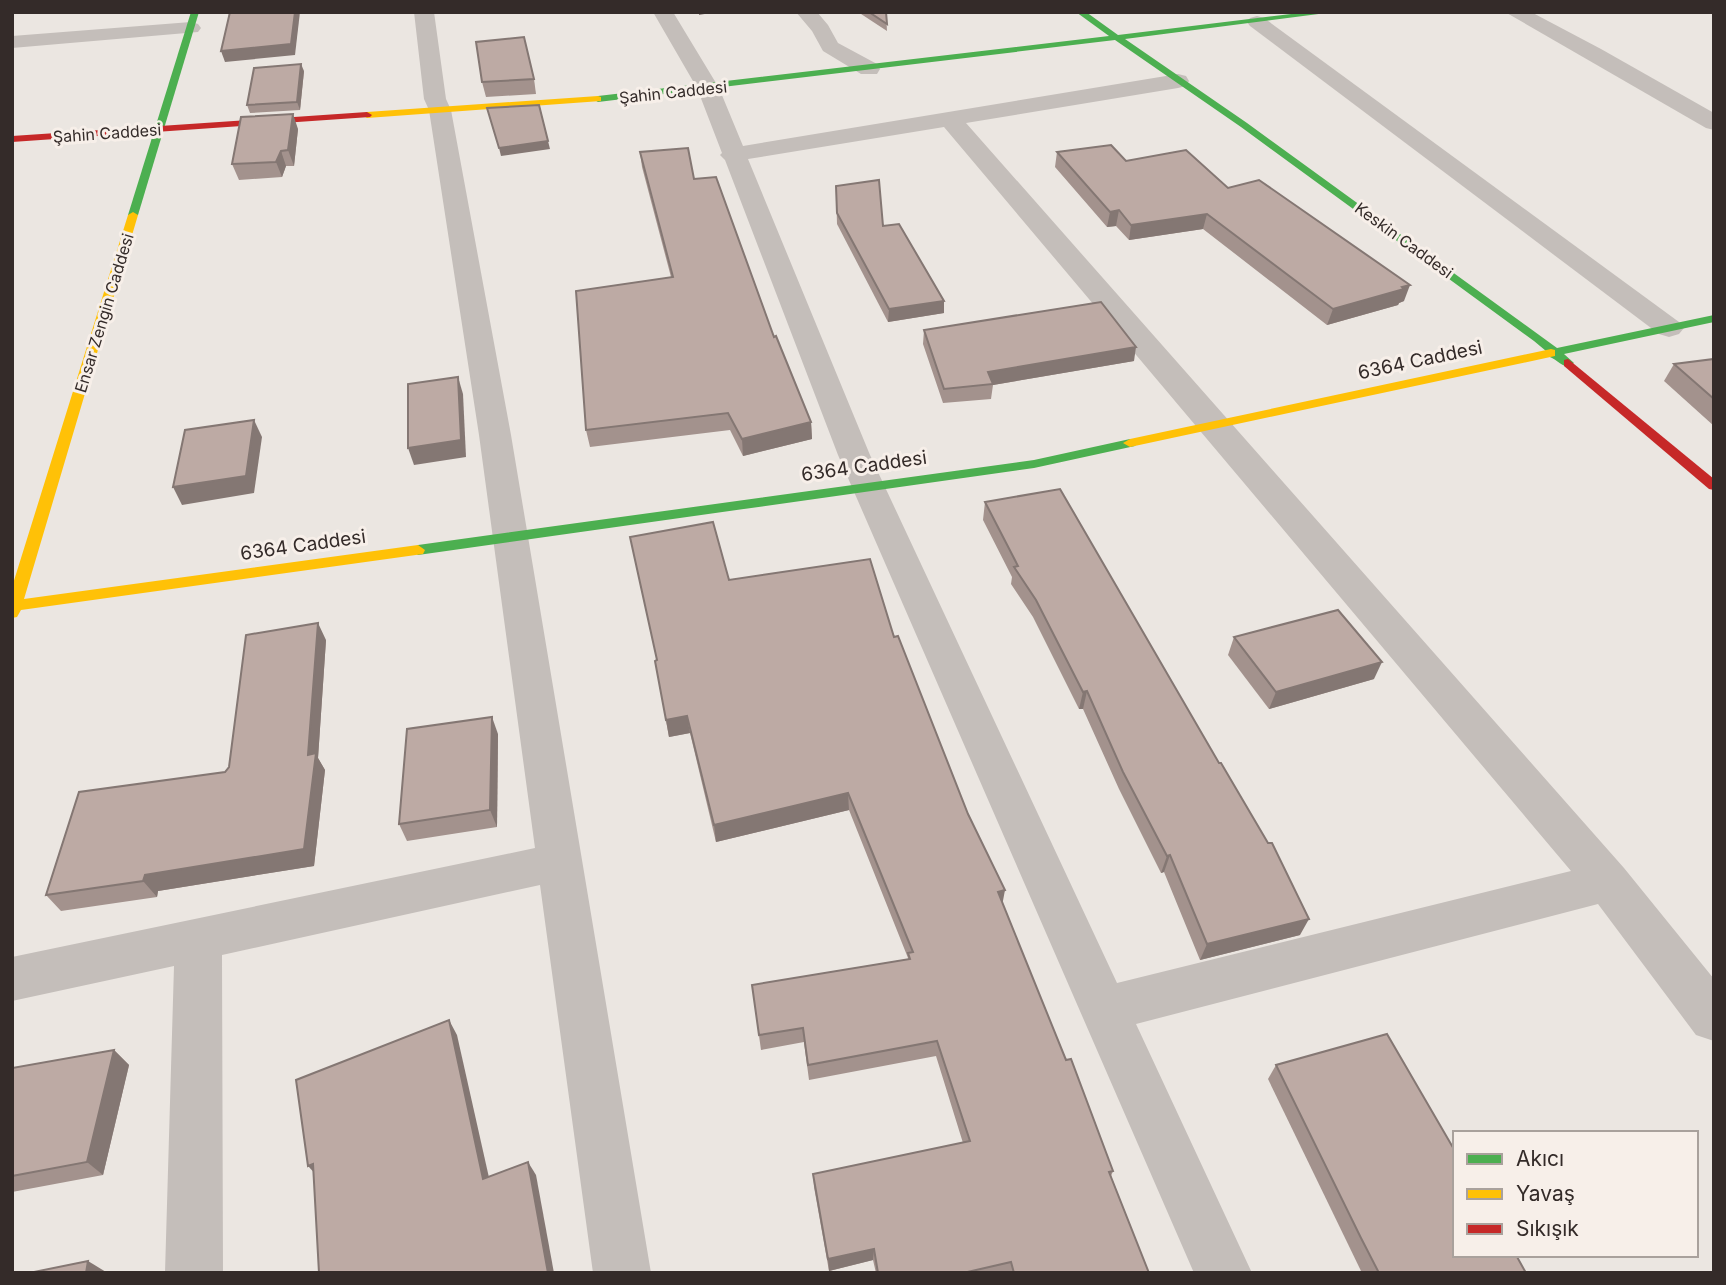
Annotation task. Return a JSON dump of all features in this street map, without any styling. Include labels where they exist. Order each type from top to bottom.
[{"type":"street","points":[[424,12],[435,99],[440,110],[495,435],[622,1273]]},
{"type":"street","points":[[663,12],[708,88],[732,155],[869,487],[1223,1273]]},
{"type":"street","points":[[806,12],[821,29],[830,47],[869,69]]},
{"type":"street","name":"Keskin Caddesi","points":[[1080,12],[1255,134],[1556,352],[1714,486]]},
{"type":"street","name":"Şahin Caddesi","points":[[12,139],[440,110],[708,88],[1330,12]]},
{"type":"street","points":[[1515,12],[1594,53],[1714,122]]},
{"type":"street","points":[[12,42],[193,20]]},
{"type":"street","name":"Ensar Zengin Caddesi","points":[[13,608],[193,20]]},
{"type":"street","points":[[1257,22],[1669,328]]},
{"type":"street","points":[[732,155],[1178,81]]},
{"type":"street","points":[[950,118],[1608,882],[1714,1018]]},
{"type":"street","name":"6364 Caddesi","points":[[13,608],[1034,464],[1714,318]]},
{"type":"street","points":[[12,979],[559,862]]},
{"type":"street","points":[[1105,1009],[1608,882]]},
{"type":"street","points":[[194,1273],[198,941]]},
{"type":"building","points":[[230,12],[295,12],[291,44],[221,51]]},
{"type":"building","points":[[869,12],[886,12],[887,24]]},
{"type":"building","points":[[524,37],[534,79],[482,82],[476,42]]},
{"type":"building","points":[[301,64],[297,102],[247,105],[254,68]]},
{"type":"building","points":[[539,105],[548,141],[499,148],[487,108]]},
{"type":"building","points":[[293,114],[288,150],[281,151],[276,162],[232,164],[241,117]]},
{"type":"building","points":[[1111,145],[1126,161],[1186,150],[1228,188],[1259,180],[1410,285],[1333,309],[1207,214],[1131,225],[1119,210],[1110,212],[1057,152]]},
{"type":"building","points":[[688,148],[694,179],[716,177],[774,337],[776,336],[811,422],[742,439],[728,413],[586,430],[576,291],[673,277],[640,152]]},
{"type":"building","points":[[879,180],[883,226],[899,224],[944,301],[889,309],[837,213],[836,186]]},
{"type":"building","points":[[1101,302],[1136,347],[988,372],[993,384],[944,389],[924,330]]},
{"type":"building","points":[[1714,359],[1714,399],[1674,364]]},
{"type":"building","points":[[458,377],[461,440],[408,448],[408,384]]},
{"type":"building","points":[[254,420],[246,476],[173,487],[185,430]]},
{"type":"building","points":[[1060,489],[1219,763],[1268,843],[1272,843],[1309,919],[1207,944],[1170,855],[1167,856],[1123,772],[1087,691],[1083,692],[1036,600],[1014,567],[1018,566],[985,502]]},
{"type":"building","points":[[713,522],[729,580],[870,559],[894,637],[898,636],[968,814],[1005,890],[998,892],[1066,1060],[1071,1059],[1113,1171],[1109,1172],[1149,1273],[1014,1273],[1011,1262],[963,1273],[878,1273],[874,1249],[828,1259],[813,1174],[970,1141],[937,1041],[808,1065],[803,1028],[759,1035],[752,985],[910,959],[908,953],[913,952],[848,793],[714,825],[687,716],[666,720],[655,661],[657,660],[630,537]]},
{"type":"building","points":[[1338,610],[1382,662],[1276,692],[1234,637]]},
{"type":"building","points":[[318,623],[308,755],[316,753],[304,849],[145,875],[143,881],[46,895],[79,792],[225,772],[229,767],[246,635]]},
{"type":"building","points":[[492,717],[490,810],[399,824],[407,729]]},
{"type":"building","points":[[449,1020],[483,1179],[528,1162],[548,1273],[319,1273],[313,1164],[308,1166],[296,1080]]},
{"type":"building","points":[[1387,1034],[1453,1148],[1453,1257],[1517,1257],[1526,1273],[1379,1273],[1276,1065]]},
{"type":"building","points":[[114,1050],[87,1162],[12,1176],[12,1068]]},
{"type":"building","points":[[88,1261],[86,1273],[29,1273]]},
{"type":"traffic: fast","points":[[133,215],[195,12]]},
{"type":"traffic: fast","points":[[1080,12],[1244,125],[1538,338],[1568,363]]},
{"type":"traffic: fast","points":[[598,99],[1330,12]]},
{"type":"traffic: fast","points":[[1551,353],[1714,318]]},
{"type":"traffic: fast","points":[[418,550],[1034,464],[1130,443]]},
{"type":"traffic: slow","points":[[367,115],[598,99]]},
{"type":"traffic: slow","points":[[12,613],[133,215]]},
{"type":"traffic: slow","points":[[1130,443],[1551,353]]},
{"type":"traffic: slow","points":[[12,606],[418,550]]},
{"type":"traffic: jam","points":[[12,139],[367,115]]},
{"type":"traffic: jam","points":[[1568,363],[1714,486]]}]
